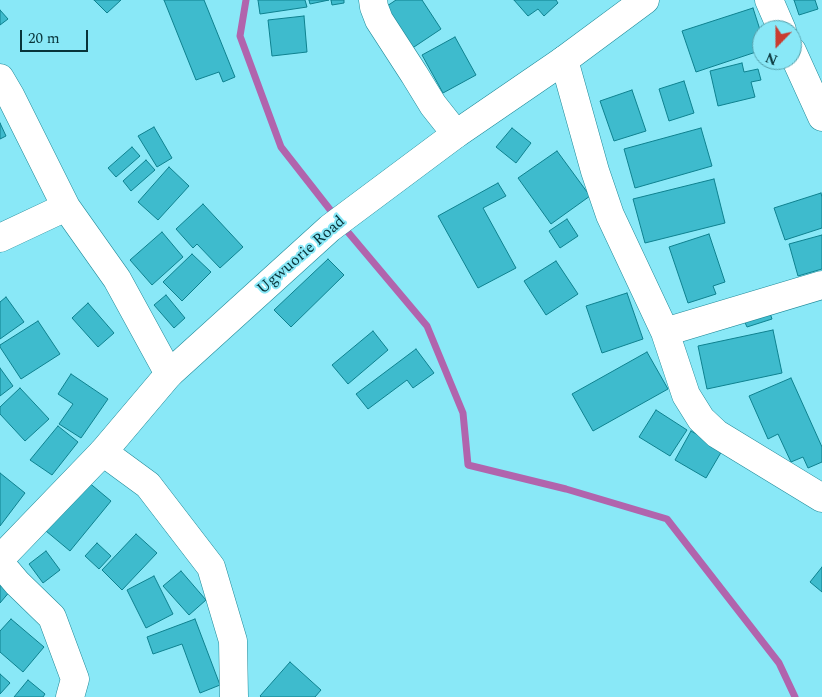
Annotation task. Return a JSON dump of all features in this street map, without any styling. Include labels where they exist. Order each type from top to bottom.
[{"type":"street","points":[[373,0],[379,20],[433,105],[456,134]]},
{"type":"street","name":"Ugwuorie Road","points":[[0,559],[104,452],[169,374],[330,228],[456,134],[564,60],[645,0]]},
{"type":"street","points":[[769,0],[778,20]]},
{"type":"street","points":[[564,60],[595,172],[610,216],[665,332],[686,395],[701,419],[717,434],[822,498]]},
{"type":"street","points":[[801,70],[822,117]]},
{"type":"street","points":[[0,78],[66,207],[117,279],[169,374]]},
{"type":"street","points":[[0,238],[66,207]]},
{"type":"street","points":[[665,332],[822,284]]},
{"type":"street","points":[[104,452],[148,485],[211,567],[233,641],[234,697]]},
{"type":"street","points":[[0,563],[17,583],[52,617],[75,679],[70,697]]},
{"type":"building","points":[[94,0],[121,0],[107,13]]},
{"type":"building","points":[[164,0],[204,0],[235,77],[223,82],[219,72],[196,80]]},
{"type":"building","points":[[258,0],[305,0],[307,7],[260,14]]},
{"type":"building","points":[[309,0],[329,0],[310,4]]},
{"type":"building","points":[[331,0],[344,0],[344,3],[332,5]]},
{"type":"building","points":[[396,0],[422,0],[441,29],[411,49],[384,8]]},
{"type":"building","points":[[514,0],[556,0],[558,3],[544,16],[538,9],[528,16]]},
{"type":"building","points":[[794,0],[815,0],[818,9],[799,15]]},
{"type":"building","points":[[753,8],[757,20],[752,20],[752,53],[696,72],[682,31]]},
{"type":"building","points":[[0,10],[8,19],[0,25]]},
{"type":"building","points":[[304,16],[307,52],[272,56],[268,20]]},
{"type":"building","points":[[455,37],[476,75],[443,93],[422,55]]},
{"type":"building","points":[[742,63],[744,72],[758,70],[761,80],[751,82],[755,97],[718,106],[710,71]]},
{"type":"building","points":[[684,81],[694,113],[669,121],[659,89]]},
{"type":"building","points":[[632,90],[646,131],[614,141],[600,101]]},
{"type":"building","points":[[0,123],[6,136],[0,139]]},
{"type":"building","points":[[154,127],[172,158],[157,167],[138,136]]},
{"type":"building","points":[[512,128],[531,143],[516,163],[496,147]]},
{"type":"building","points":[[701,128],[712,166],[635,188],[624,149]]},
{"type":"building","points":[[132,147],[140,156],[116,177],[108,168]]},
{"type":"building","points":[[557,151],[590,196],[551,224],[518,178]]},
{"type":"building","points":[[146,160],[155,170],[131,191],[123,181]]},
{"type":"building","points":[[169,167],[189,186],[158,220],[138,202]]},
{"type":"building","points":[[714,179],[725,223],[645,243],[633,199]]},
{"type":"building","points":[[498,183],[506,196],[483,208],[516,268],[478,288],[438,216]]},
{"type":"building","points":[[821,193],[822,228],[785,240],[774,208]]},
{"type":"building","points":[[203,204],[243,247],[220,268],[197,244],[193,248],[176,229]]},
{"type":"building","points":[[567,219],[578,236],[560,248],[549,231]]},
{"type":"building","points":[[162,232],[183,257],[152,285],[130,260]]},
{"type":"building","points":[[709,234],[725,282],[713,286],[716,294],[688,303],[669,247]]},
{"type":"building","points":[[822,235],[822,269],[798,276],[789,244]]},
{"type":"building","points":[[192,254],[211,272],[182,301],[163,282]]},
{"type":"building","points":[[328,259],[344,275],[291,327],[274,310]]},
{"type":"building","points":[[556,261],[578,294],[546,315],[524,281]]},
{"type":"building","points":[[627,293],[643,339],[602,353],[586,306]]},
{"type":"building","points":[[166,295],[185,318],[174,328],[154,305]]},
{"type":"building","points":[[6,297],[24,322],[0,339],[0,302]]},
{"type":"building","points":[[88,303],[114,333],[98,347],[72,318]]},
{"type":"building","points":[[768,307],[772,319],[747,327],[742,316]]},
{"type":"building","points":[[38,321],[60,354],[21,379],[0,345]]},
{"type":"building","points":[[773,330],[782,373],[707,389],[698,346]]},
{"type":"building","points":[[373,331],[388,350],[348,384],[332,365]]},
{"type":"building","points":[[416,349],[434,373],[413,388],[407,380],[368,409],[356,394]]},
{"type":"building","points":[[647,352],[668,389],[593,431],[572,394]]},
{"type":"building","points":[[0,368],[13,386],[0,396]]},
{"type":"building","points":[[71,374],[108,399],[81,438],[59,424],[73,404],[58,394]]},
{"type":"building","points":[[791,378],[822,447],[822,462],[808,468],[803,457],[791,462],[778,434],[768,439],[749,396]]},
{"type":"building","points":[[20,388],[49,419],[25,441],[0,414],[0,407]]},
{"type":"building","points":[[656,410],[687,430],[670,456],[639,437]]},
{"type":"building","points":[[58,426],[78,442],[52,475],[30,460]]},
{"type":"building","points":[[691,431],[723,449],[706,478],[675,460]]},
{"type":"building","points":[[0,473],[25,493],[0,526]]},
{"type":"building","points":[[87,481],[111,501],[70,551],[46,531]]},
{"type":"building","points":[[136,534],[157,553],[122,590],[102,570]]},
{"type":"building","points":[[97,543],[111,556],[99,569],[85,556]]},
{"type":"building","points":[[46,551],[60,570],[43,583],[29,564]]},
{"type":"building","points":[[822,567],[822,592],[810,582]]},
{"type":"building","points":[[181,571],[206,600],[189,615],[163,586]]},
{"type":"building","points":[[154,576],[173,614],[146,628],[127,590]]},
{"type":"building","points":[[0,580],[11,590],[0,603]]},
{"type":"building","points":[[11,619],[44,647],[23,672],[0,652],[0,631]]},
{"type":"building","points":[[195,619],[220,685],[200,693],[182,644],[153,654],[147,637]]},
{"type":"building","points":[[290,662],[321,690],[315,697],[261,697],[260,696]]},
{"type":"building","points":[[0,674],[10,683],[0,694]]},
{"type":"building","points":[[28,680],[45,694],[43,697],[14,697]]},
{"type":"waterway","points":[[246,0],[240,36],[281,147],[335,216]]},
{"type":"waterway","points":[[342,225],[427,326],[463,413],[468,465],[566,489],[667,519],[779,663],[795,697]]}]
